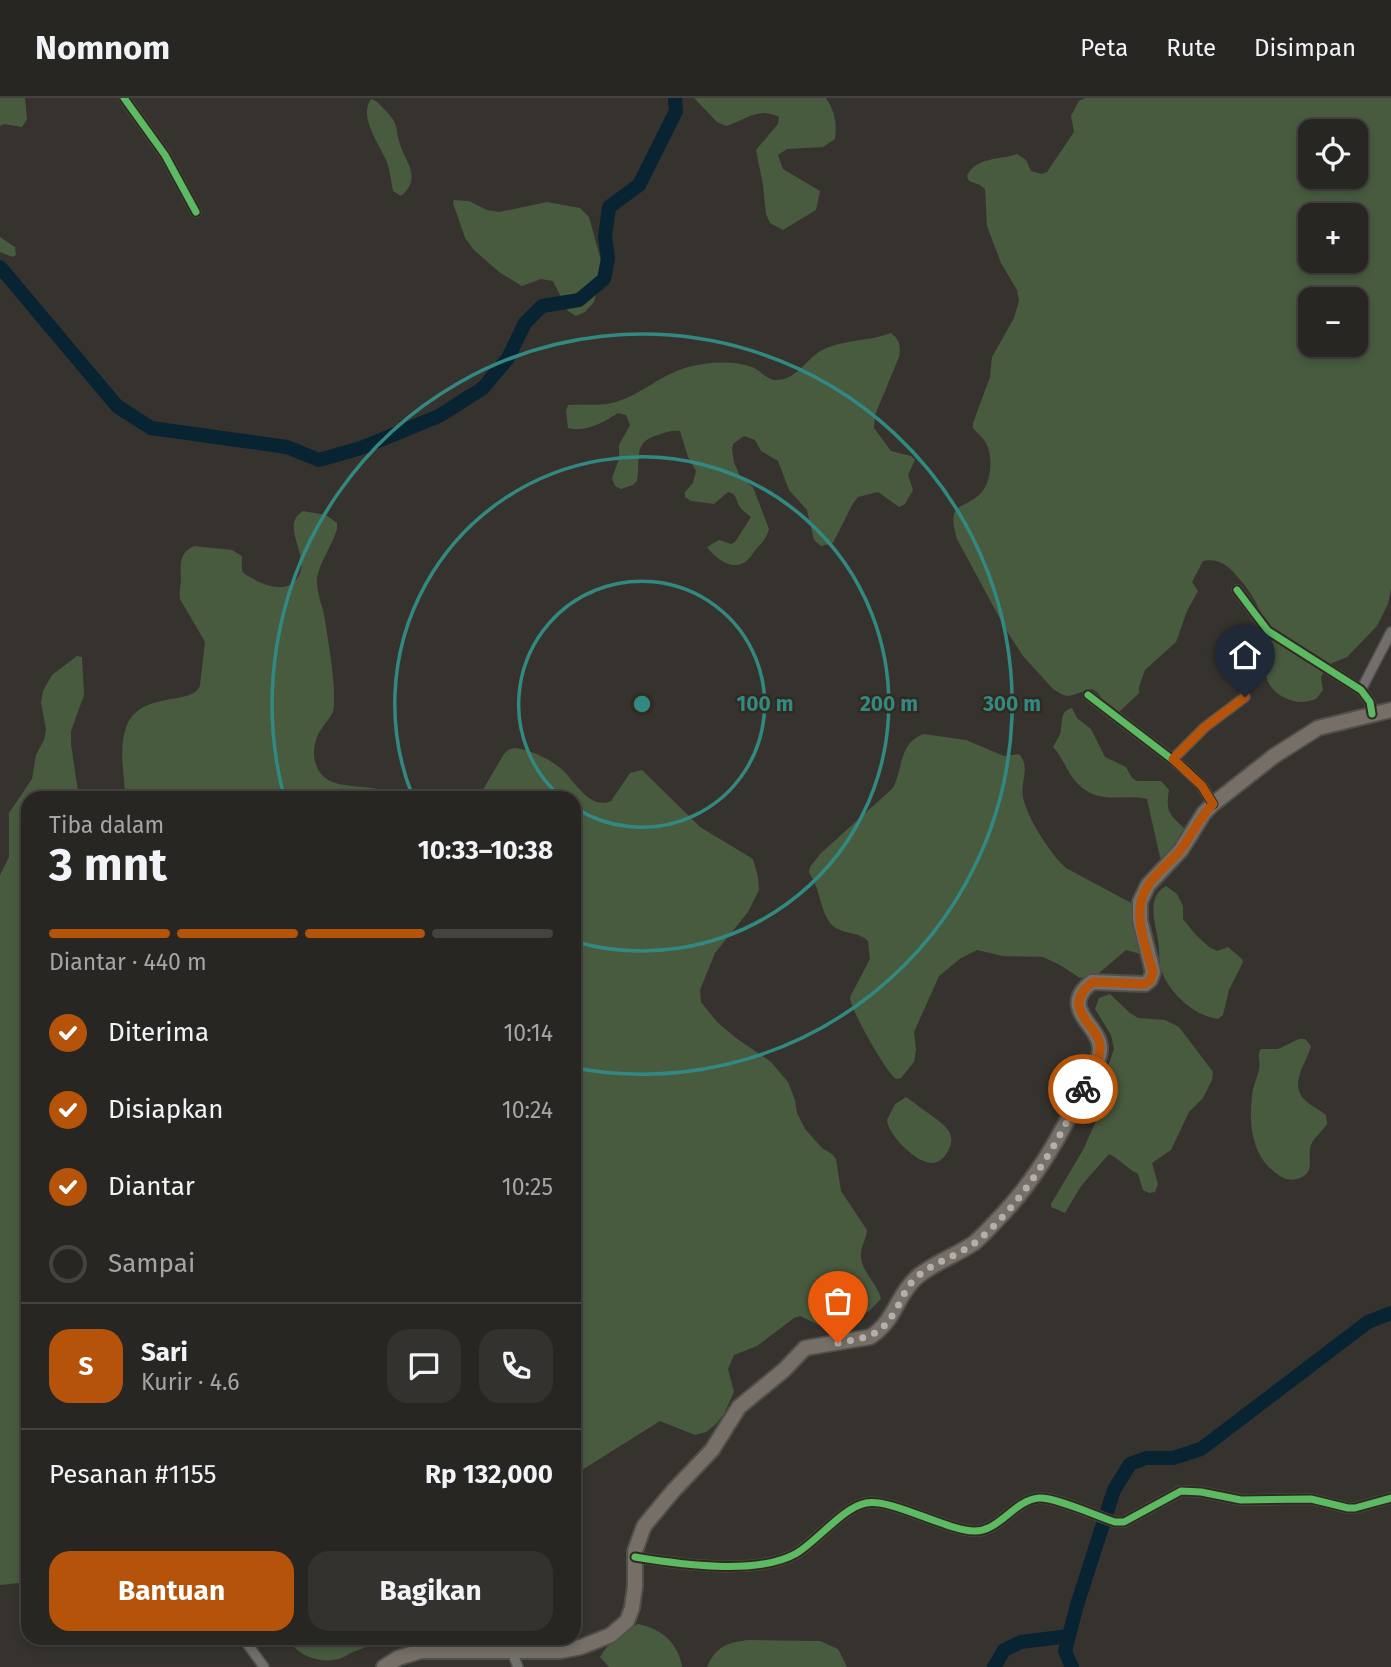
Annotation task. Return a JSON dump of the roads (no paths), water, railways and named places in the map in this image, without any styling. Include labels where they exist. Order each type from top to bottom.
[{"type":"main road","points":[[384,1667],[398,1658],[421,1651],[560,1651],[581,1647],[611,1635],[627,1621],[635,1586],[638,1537],[674,1490],[712,1450],[739,1407],[784,1370],[805,1348],[870,1337],[877,1332],[887,1324],[916,1277],[975,1242],[1030,1182],[1049,1155],[1100,1051],[1098,1039],[1081,1012],[1080,1000],[1083,992],[1093,982],[1145,984],[1150,981],[1153,972],[1140,920],[1140,902],[1148,885],[1181,850],[1204,813],[1273,756],[1308,734],[1327,726],[1391,710]]},
{"type":"street","points":[[124,98],[165,155],[196,212]]},
{"type":"street","points":[[1237,590],[1268,631],[1361,690],[1370,702],[1372,714]]},
{"type":"street","points":[[1361,690],[1391,632]]},
{"type":"street","points":[[1088,695],[1173,759],[1202,786],[1213,804]]},
{"type":"street","points":[[1173,759],[1205,727],[1245,697]]},
{"type":"street","points":[[635,1557],[689,1566],[757,1564],[778,1560],[795,1554],[848,1513],[867,1503],[976,1531],[988,1528],[1024,1502],[1046,1499],[1115,1522],[1124,1522],[1181,1491],[1241,1500],[1311,1499],[1348,1508],[1391,1498]]},
{"type":"street","points":[[248,1645],[264,1667]]},
{"type":"street","points":[[512,1652],[518,1667]]},
{"type":"waterway","points":[[0,267],[117,406],[151,428],[287,447],[319,460],[361,448],[439,416],[483,388],[508,358],[525,323],[542,306],[579,300],[604,279],[608,258],[605,237],[609,207],[639,185],[676,111],[675,98]]},
{"type":"waterway","points":[[1072,1667],[1065,1651],[1077,1605],[1114,1490],[1130,1464],[1146,1458],[1173,1458],[1201,1449],[1368,1322],[1391,1313]]},
{"type":"waterway","points":[[994,1667],[1004,1650],[1021,1642],[1069,1636]]}]
